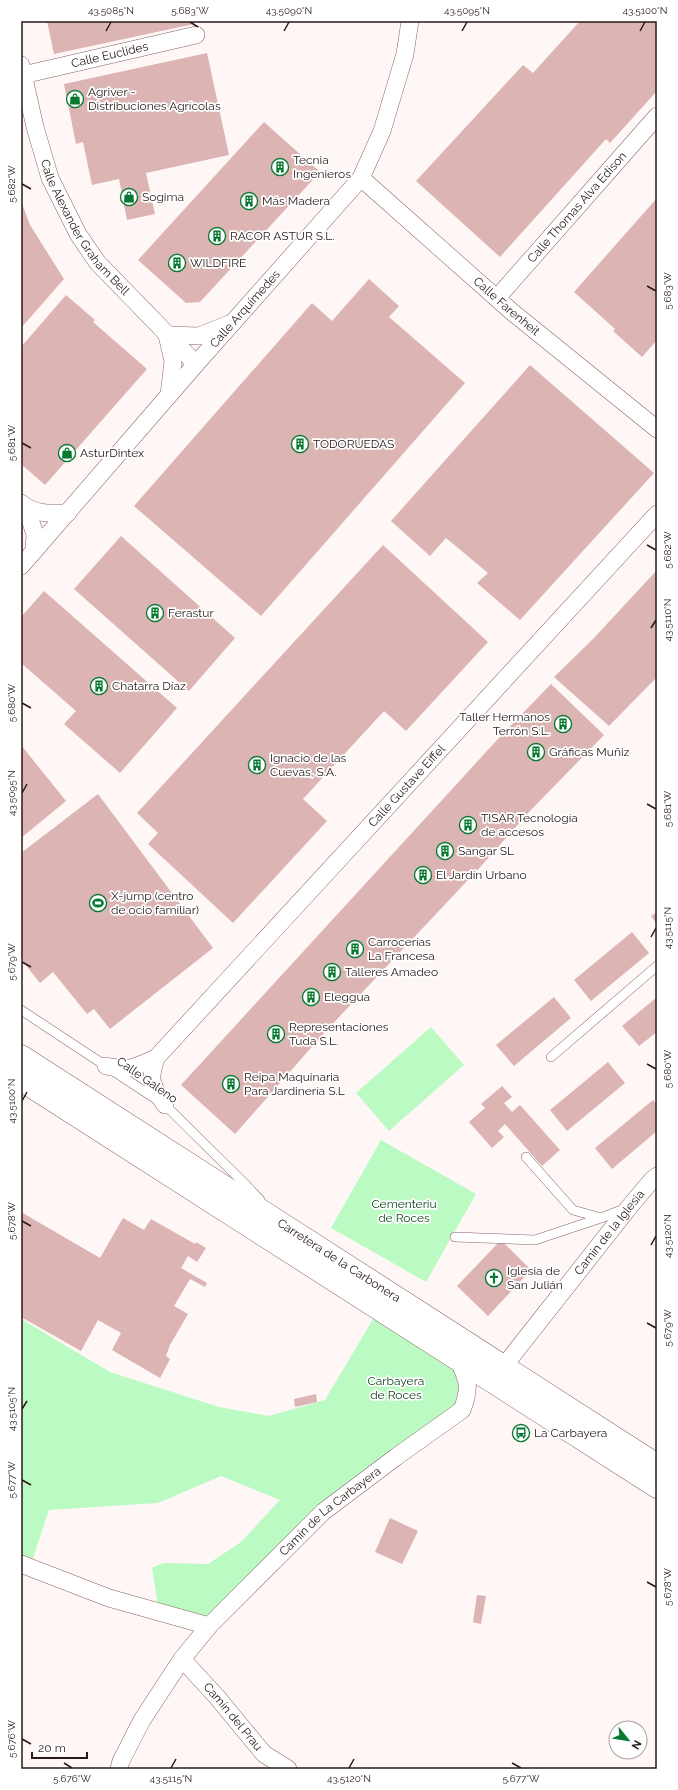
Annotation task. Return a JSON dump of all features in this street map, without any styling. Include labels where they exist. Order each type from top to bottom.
[{"type":"street","name":"Calle Arquímedes","points":[[21,566],[196,364],[361,178],[382,131],[405,54],[410,21]]},
{"type":"street","name":"Calle Euclides","points":[[22,70],[196,35]]},
{"type":"street","name":"Calle Alexander Graham Bell","points":[[22,70],[35,127],[50,178],[78,234],[97,262],[196,364]]},
{"type":"street","name":"Calle Thomas Alva Edison","points":[[497,298],[657,116]]},
{"type":"street","name":"Calle Farenheit","points":[[361,178],[511,311],[657,429]]},
{"type":"street","points":[[169,395],[172,361],[167,335],[199,336],[234,322]]},
{"type":"street","points":[[24,505],[41,513],[68,513]]},
{"type":"street","points":[[24,505],[35,534],[34,551]]},
{"type":"street","name":"Calle Gustave Eiffel","points":[[106,1066],[123,1070],[138,1066],[156,1058],[657,514]]},
{"type":"street","name":"Carretera de la Carbonera","points":[[21,1056],[657,1465]]},
{"type":"street","name":"Calle Gustave Eiffel","points":[[156,1058],[151,1073],[153,1087],[165,1105]]},
{"type":"street","name":"Carretera de la Carbonera","points":[[21,1080],[458,1359]]},
{"type":"street","name":"Camín de la Iglesia","points":[[504,1366],[630,1206],[657,1176]]},
{"type":"street","points":[[458,1359],[657,1487]]},
{"type":"street","name":"Camín de La Carbayera","points":[[119,1769],[142,1720],[182,1659],[209,1626],[324,1512],[396,1457],[462,1410],[466,1399],[468,1382],[458,1359]]},
{"type":"street","points":[[21,1564],[109,1598],[209,1626]]},
{"type":"street","name":"Camín del Prau","points":[[182,1659],[217,1697],[254,1744],[264,1754],[288,1769]]},
{"type":"lane","points":[[551,1057],[657,966]]},
{"type":"lane","name":"Calle Galeno","points":[[21,1010],[165,1105],[246,1185],[278,1221]]},
{"type":"lane","points":[[526,1157],[573,1210],[601,1218]]},
{"type":"lane","points":[[455,1237],[535,1240],[601,1218],[630,1206]]},
{"type":"green space","points":[[431,1027],[464,1065],[389,1131],[356,1093]]},
{"type":"green space","name":"Cementeriu de Roces","points":[[381,1140],[476,1194],[426,1282],[331,1228]]},
{"type":"green space","name":"Carbayera de Roces","points":[[379,1309],[458,1359],[466,1399],[396,1457],[209,1626],[159,1613],[152,1568],[163,1563],[208,1564],[241,1542],[280,1500],[221,1476],[158,1503],[49,1510],[30,1567],[21,1564],[21,1319],[110,1372],[219,1407],[269,1416],[325,1400]]},
{"type":"building","points":[[47,21],[193,21],[194,24],[54,54]]},
{"type":"building","points":[[580,21],[657,21],[657,91],[610,143],[606,139],[500,257],[416,181],[523,65],[533,73]]},
{"type":"building","points":[[207,53],[229,155],[146,173],[155,214],[127,220],[119,179],[92,185],[83,142],[76,144],[64,84]]},
{"type":"building","points":[[264,122],[320,172],[200,302],[186,303],[138,260]]},
{"type":"building","points":[[657,198],[657,340],[642,357],[613,331],[615,329],[574,292]]},
{"type":"building","points":[[21,201],[30,225],[64,279],[21,328]]},
{"type":"building","name":"TODORUEDAS","points":[[369,279],[399,306],[389,317],[465,383],[261,616],[134,506],[312,303],[332,321]]},
{"type":"building","points":[[66,295],[95,320],[93,322],[147,369],[45,485],[21,464],[21,347]]},
{"type":"building","points":[[530,365],[654,473],[520,620],[477,583],[488,573],[446,538],[430,556],[391,521]]},
{"type":"building","name":"Ferastur","points":[[121,536],[235,638],[189,691],[74,589]]},
{"type":"building","name":"Ignacio de las Cuevas, S.A.","points":[[383,545],[488,642],[406,731],[384,711],[303,799],[327,821],[233,923],[148,844],[158,833],[137,813]]},
{"type":"building","points":[[657,570],[657,677],[609,726],[554,677],[593,639]]},
{"type":"building","name":"Chatarra Díaz","points":[[44,591],[177,708],[120,773],[64,724],[76,711],[21,663],[21,617]]},
{"type":"building","points":[[551,684],[604,735],[528,813],[483,864],[325,1032],[235,1134],[181,1085],[497,740]]},
{"type":"building","points":[[21,745],[66,801],[21,838]]},
{"type":"building","name":"X-jump (centro de ocio familiar)","points":[[98,794],[213,948],[110,1029],[94,1009],[87,1014],[53,972],[40,983],[21,959],[21,853]]},
{"type":"building","points":[[657,912],[657,924],[651,916]]},
{"type":"building","points":[[632,932],[649,953],[591,1001],[574,980]]},
{"type":"building","points":[[554,997],[571,1018],[514,1066],[496,1045]]},
{"type":"building","points":[[657,997],[657,1032],[639,1046],[622,1026]]},
{"type":"building","points":[[608,1062],[625,1083],[567,1131],[550,1110]]},
{"type":"building","points":[[502,1086],[512,1097],[504,1103],[512,1112],[520,1105],[560,1150],[542,1166],[505,1124],[498,1131],[504,1137],[492,1148],[469,1122],[485,1108],[481,1104]]},
{"type":"building","points":[[653,1100],[657,1105],[657,1131],[612,1169],[595,1148]]},
{"type":"building","points":[[21,1212],[100,1258],[123,1218],[144,1230],[151,1219],[195,1244],[196,1242],[206,1248],[197,1262],[188,1256],[181,1268],[207,1283],[205,1287],[190,1279],[174,1306],[188,1314],[170,1345],[166,1356],[170,1359],[160,1378],[112,1350],[121,1333],[98,1320],[81,1351],[21,1317]]},
{"type":"building","name":"Iglesia de San Julián","points":[[501,1240],[531,1270],[488,1316],[457,1286]]},
{"type":"building","points":[[316,1394],[317,1402],[295,1407],[294,1399]]},
{"type":"building","points":[[390,1518],[418,1531],[402,1564],[375,1552]]},
{"type":"building","points":[[477,1595],[486,1596],[481,1624],[473,1622]]},
{"type":"place","name":"Agriver - Distribuciones Agrícolas","points":[[75,99]]},
{"type":"place","name":"Tecnia Ingenieros","points":[[280,167]]},
{"type":"place","name":"Sogima","points":[[129,197]]},
{"type":"place","name":"Más Madera","points":[[249,201]]},
{"type":"place","name":"RACOR ASTUR S.L.","points":[[217,236]]},
{"type":"place","name":"WILDFIRE","points":[[177,263]]},
{"type":"place","name":"TODORUEDAS","points":[[300,444]]},
{"type":"place","name":"AsturDintex","points":[[67,453]]},
{"type":"place","name":"Ferastur","points":[[155,613]]},
{"type":"place","name":"Chatarra Díaz","points":[[99,686]]},
{"type":"place","name":"Taller Hermanos Terrón S.L.","points":[[563,724]]},
{"type":"place","name":"Gráficas Muñiz","points":[[536,752]]},
{"type":"place","name":"Ignacio de las Cuevas, S.A.","points":[[257,765]]},
{"type":"place","name":"TISAR Tecnología de accesos","points":[[468,825]]},
{"type":"place","name":"Sangar SL","points":[[445,851]]},
{"type":"place","name":"El Jardín Urbano","points":[[423,875]]},
{"type":"place","name":"X-jump (centro de ocio familiar)","points":[[98,903]]},
{"type":"place","name":"Carrocerías La Francesa","points":[[355,949]]},
{"type":"place","name":"Talleres Amadeo","points":[[332,972]]},
{"type":"place","name":"Eleggua","points":[[311,997]]},
{"type":"place","name":"Representaciones Tuda S.L.","points":[[276,1034]]},
{"type":"place","name":"Reipa Maquinaria Para Jardinería S.L","points":[[231,1084]]},
{"type":"place","name":"Iglesia de San Julián","points":[[494,1278]]},
{"type":"place","name":"La Carbayera","points":[[521,1433]]}]
